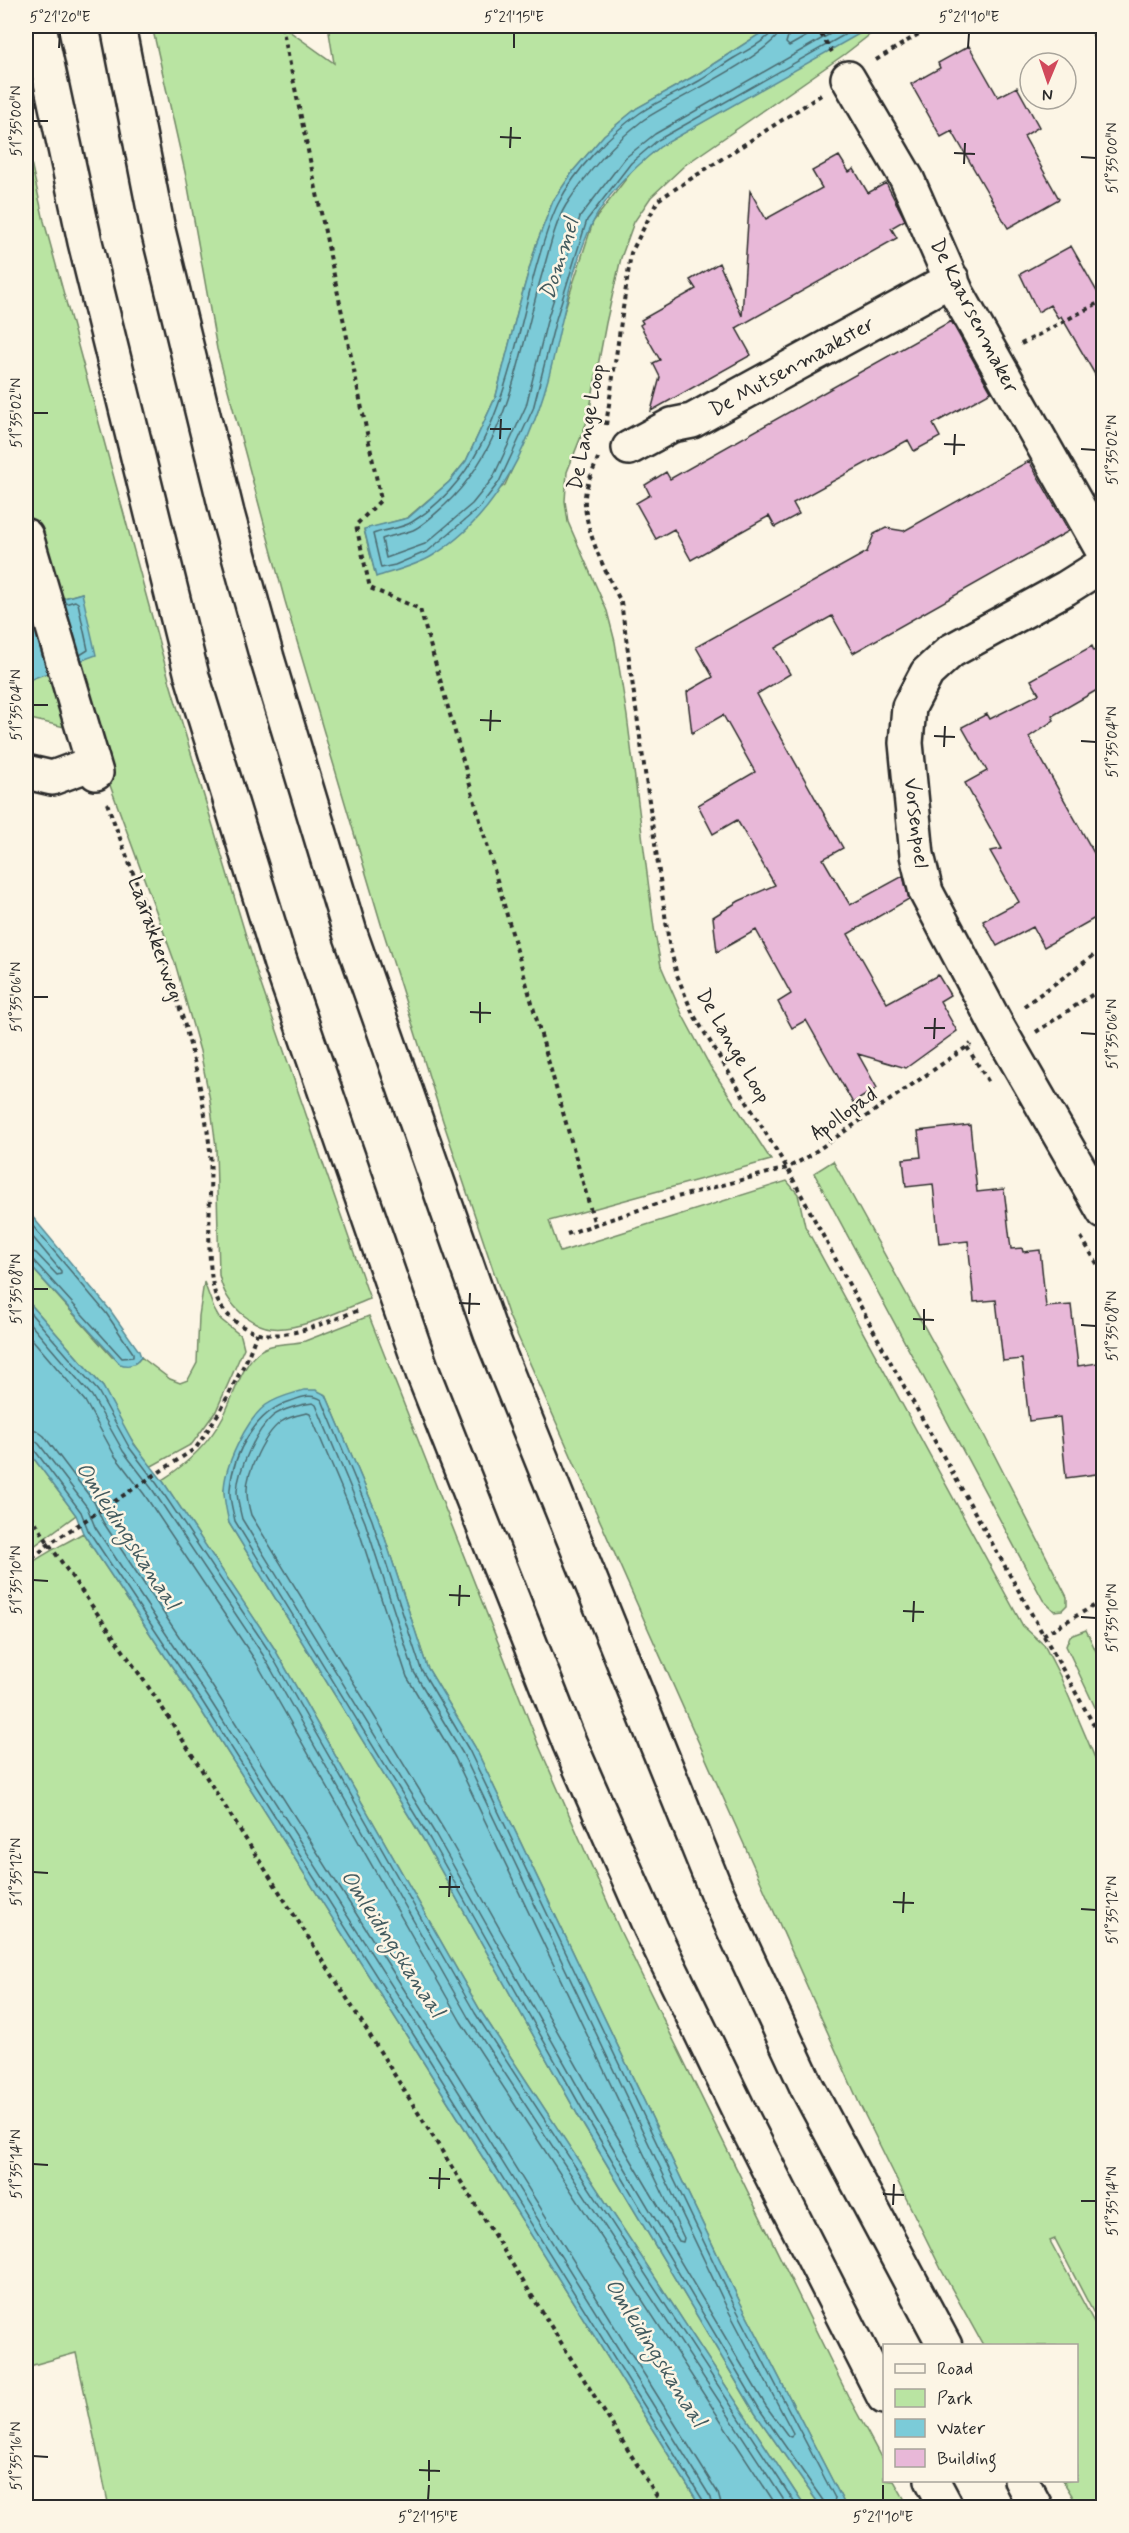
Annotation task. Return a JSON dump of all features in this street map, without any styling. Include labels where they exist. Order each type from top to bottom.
[{"type":"main road","points":[[39,26],[85,242],[192,676],[280,961],[423,1373],[569,1742],[651,1929],[743,2119],[883,2393]]},
{"type":"main road","points":[[118,26],[158,230],[227,513],[267,658],[351,936],[491,1334],[717,1893],[807,2087],[944,2344]]},
{"type":"main road","name":"De Kaarsenmaker","points":[[848,78],[907,179],[952,279],[994,358],[1104,553]]},
{"type":"main road","name":"De Mutsenmaakster","points":[[611,443],[692,421],[952,279]]},
{"type":"main road","points":[[26,536],[95,768],[52,778],[26,772]]},
{"type":"main road","name":"Vorsenpoel","points":[[1103,1212],[1003,1037],[926,892],[916,855],[906,743],[909,707],[927,673],[951,651],[1066,588],[1104,564]]},
{"type":"main road","points":[[933,2482],[947,2508]]},
{"type":"main road","points":[[1022,2482],[1036,2508]]},
{"type":"path","points":[[282,26],[381,500],[356,525],[370,588],[420,609],[595,1225]]},
{"type":"path","name":"De Lange Loop","points":[[932,26],[658,200],[632,253],[611,443],[585,492],[588,517],[599,559],[621,602],[669,943],[677,975],[692,1012],[787,1168],[886,1354],[1104,1743]]},
{"type":"path","points":[[1089,26],[1104,53]]},
{"type":"path","points":[[994,358],[1104,300]]},
{"type":"path","name":"Laarakkerweg","points":[[95,768],[168,970],[192,1053],[204,1109],[210,1153],[211,1270],[214,1289],[221,1307],[244,1328],[257,1333]]},
{"type":"path","name":"Apollopad","points":[[567,1234],[677,1197],[787,1168],[806,1158],[1003,1037],[1104,948]]},
{"type":"path","points":[[980,1069],[1003,1037],[1104,987]]},
{"type":"path","points":[[26,1564],[49,1544],[196,1448],[220,1411],[247,1359],[257,1333],[272,1335],[302,1331],[360,1310]]},
{"type":"path","points":[[26,1507],[49,1544],[156,1698],[357,2014],[664,2508]]},
{"type":"path","points":[[1043,1635],[1104,1600]]},
{"type":"green space","points":[[152,26],[282,26],[334,63],[328,26],[772,26],[698,74],[637,108],[604,135],[574,170],[553,201],[536,245],[496,396],[466,461],[449,482],[407,518],[364,530],[376,576],[505,485],[538,411],[561,321],[593,222],[635,167],[661,146],[830,49],[873,26],[881,26],[845,54],[685,165],[651,197],[634,222],[621,258],[588,419],[567,472],[565,501],[568,522],[607,611],[615,642],[661,966],[682,1014],[710,1066],[771,1160],[549,1221],[560,1252],[787,1181],[798,1194],[805,1226],[1023,1626],[1044,1645],[1060,1676],[1098,1765],[1104,1809],[1103,2331],[1055,2239],[1050,2241],[1103,2339],[1103,2507],[1079,2507],[1064,2482],[1078,2482],[1078,2344],[982,2344],[942,2271],[860,2105],[508,1314],[443,1121],[381,924],[285,601],[217,349],[187,181]]},
{"type":"green space","points":[[26,140],[44,221],[170,683],[258,976],[370,1299],[321,1319],[294,1327],[271,1328],[252,1321],[233,1305],[219,1275],[216,1147],[210,1100],[200,1051],[175,963],[96,747],[79,662],[82,593],[60,599],[26,507]]},
{"type":"green space","points":[[52,669],[73,729],[26,718],[26,681]]},
{"type":"green space","points":[[833,1161],[982,1431],[1067,1597],[1067,1605],[1062,1610],[1054,1611],[1043,1600],[814,1173]]},
{"type":"green space","points":[[26,1261],[112,1357],[138,1361],[141,1357],[170,1379],[180,1383],[188,1380],[197,1363],[199,1316],[204,1282],[219,1318],[241,1336],[244,1348],[216,1411],[192,1444],[150,1467],[127,1433],[103,1387],[26,1299]]},
{"type":"green space","points":[[369,1316],[539,1746],[621,1933],[848,2396],[883,2461],[883,2482],[895,2482],[909,2507],[837,2507],[843,2501],[740,2302],[475,1747],[427,1667],[378,1517],[326,1395],[227,1475],[224,1490],[229,1523],[425,1842],[584,2126],[755,2413],[821,2507],[805,2507],[480,2010],[274,1648],[162,1480],[189,1460],[212,1434],[224,1415],[243,1372],[260,1351],[276,1345],[305,1341]]},
{"type":"green space","points":[[26,1448],[76,1515],[26,1552]]},
{"type":"green space","points":[[83,1533],[197,1704],[701,2507],[109,2507],[76,2353],[26,2367],[26,1567]]},
{"type":"green space","points":[[1086,1630],[1103,1666],[1103,1724],[1066,1646],[1070,1636]]},
{"type":"water","name":"Dommel","points":[[772,26],[873,26],[661,146],[623,181],[598,213],[585,240],[535,419],[524,446],[495,497],[456,539],[432,556],[376,577],[364,529],[408,518],[449,482],[466,461],[496,396],[536,245],[553,201],[574,170],[604,135],[637,108],[698,74]]},
{"type":"water","points":[[82,593],[96,655],[26,681],[26,609]]},
{"type":"water","points":[[26,1209],[110,1310],[139,1351],[141,1357],[137,1362],[129,1365],[120,1364],[26,1261]]},
{"type":"water","name":"Omleidingskanaal","points":[[26,1299],[103,1387],[134,1444],[162,1480],[274,1648],[480,2010],[805,2507],[701,2507],[197,1704],[83,1533],[76,1515],[26,1448]]},
{"type":"water","points":[[304,1390],[316,1390],[326,1395],[378,1517],[427,1667],[475,1747],[740,2302],[843,2501],[837,2507],[821,2507],[755,2413],[584,2126],[425,1842],[229,1523],[224,1491],[225,1481],[232,1457],[244,1432],[266,1405]]},
{"type":"building","points":[[969,46],[998,97],[1017,87],[1018,111],[1030,111],[1039,127],[1024,136],[1059,199],[1008,228],[952,131],[941,137],[911,84],[940,68],[938,63]]},
{"type":"building","points":[[839,156],[849,172],[854,169],[868,193],[886,183],[905,220],[891,228],[897,238],[736,328],[751,355],[651,411],[660,377],[653,363],[660,360],[640,325],[643,323],[641,320],[696,289],[690,280],[719,263],[742,316],[750,191],[766,219],[822,188],[812,171]]},
{"type":"building","points":[[1071,246],[1104,304],[1104,390],[1061,316],[1058,318],[1050,305],[1038,312],[1020,274]]},
{"type":"building","points":[[951,321],[991,392],[933,424],[940,437],[914,451],[908,440],[793,503],[799,514],[775,527],[769,516],[691,560],[674,529],[656,539],[636,503],[650,495],[645,485],[666,472],[670,479]]},
{"type":"building","points":[[1029,461],[1069,531],[853,653],[832,616],[775,648],[790,674],[757,694],[843,848],[823,859],[850,905],[903,876],[909,899],[848,934],[887,1003],[938,975],[950,995],[940,1001],[957,1031],[906,1068],[858,1054],[877,1088],[853,1103],[806,1020],[792,1028],[778,1002],[791,994],[756,930],[717,952],[713,917],[739,901],[775,885],[737,820],[713,834],[698,805],[755,772],[723,715],[692,733],[687,692],[713,677],[696,647],[867,552],[874,534],[886,528],[904,531]]},
{"type":"building","points":[[1104,645],[1104,686],[1052,716],[1054,720],[1029,737],[1104,871],[1104,913],[1044,947],[1033,927],[997,946],[983,921],[1019,902],[990,851],[1002,849],[965,783],[987,771],[962,727],[987,714],[990,719],[1039,694],[1031,680],[1092,646],[1094,651]]},
{"type":"building","points":[[970,1125],[977,1192],[1004,1189],[1011,1249],[1022,1248],[1023,1252],[1040,1250],[1046,1307],[1071,1305],[1078,1366],[1104,1362],[1104,1473],[1066,1478],[1060,1417],[1029,1421],[1022,1359],[1003,1361],[996,1300],[974,1302],[968,1241],[939,1244],[933,1184],[906,1187],[903,1159],[921,1157],[918,1131]]}]
